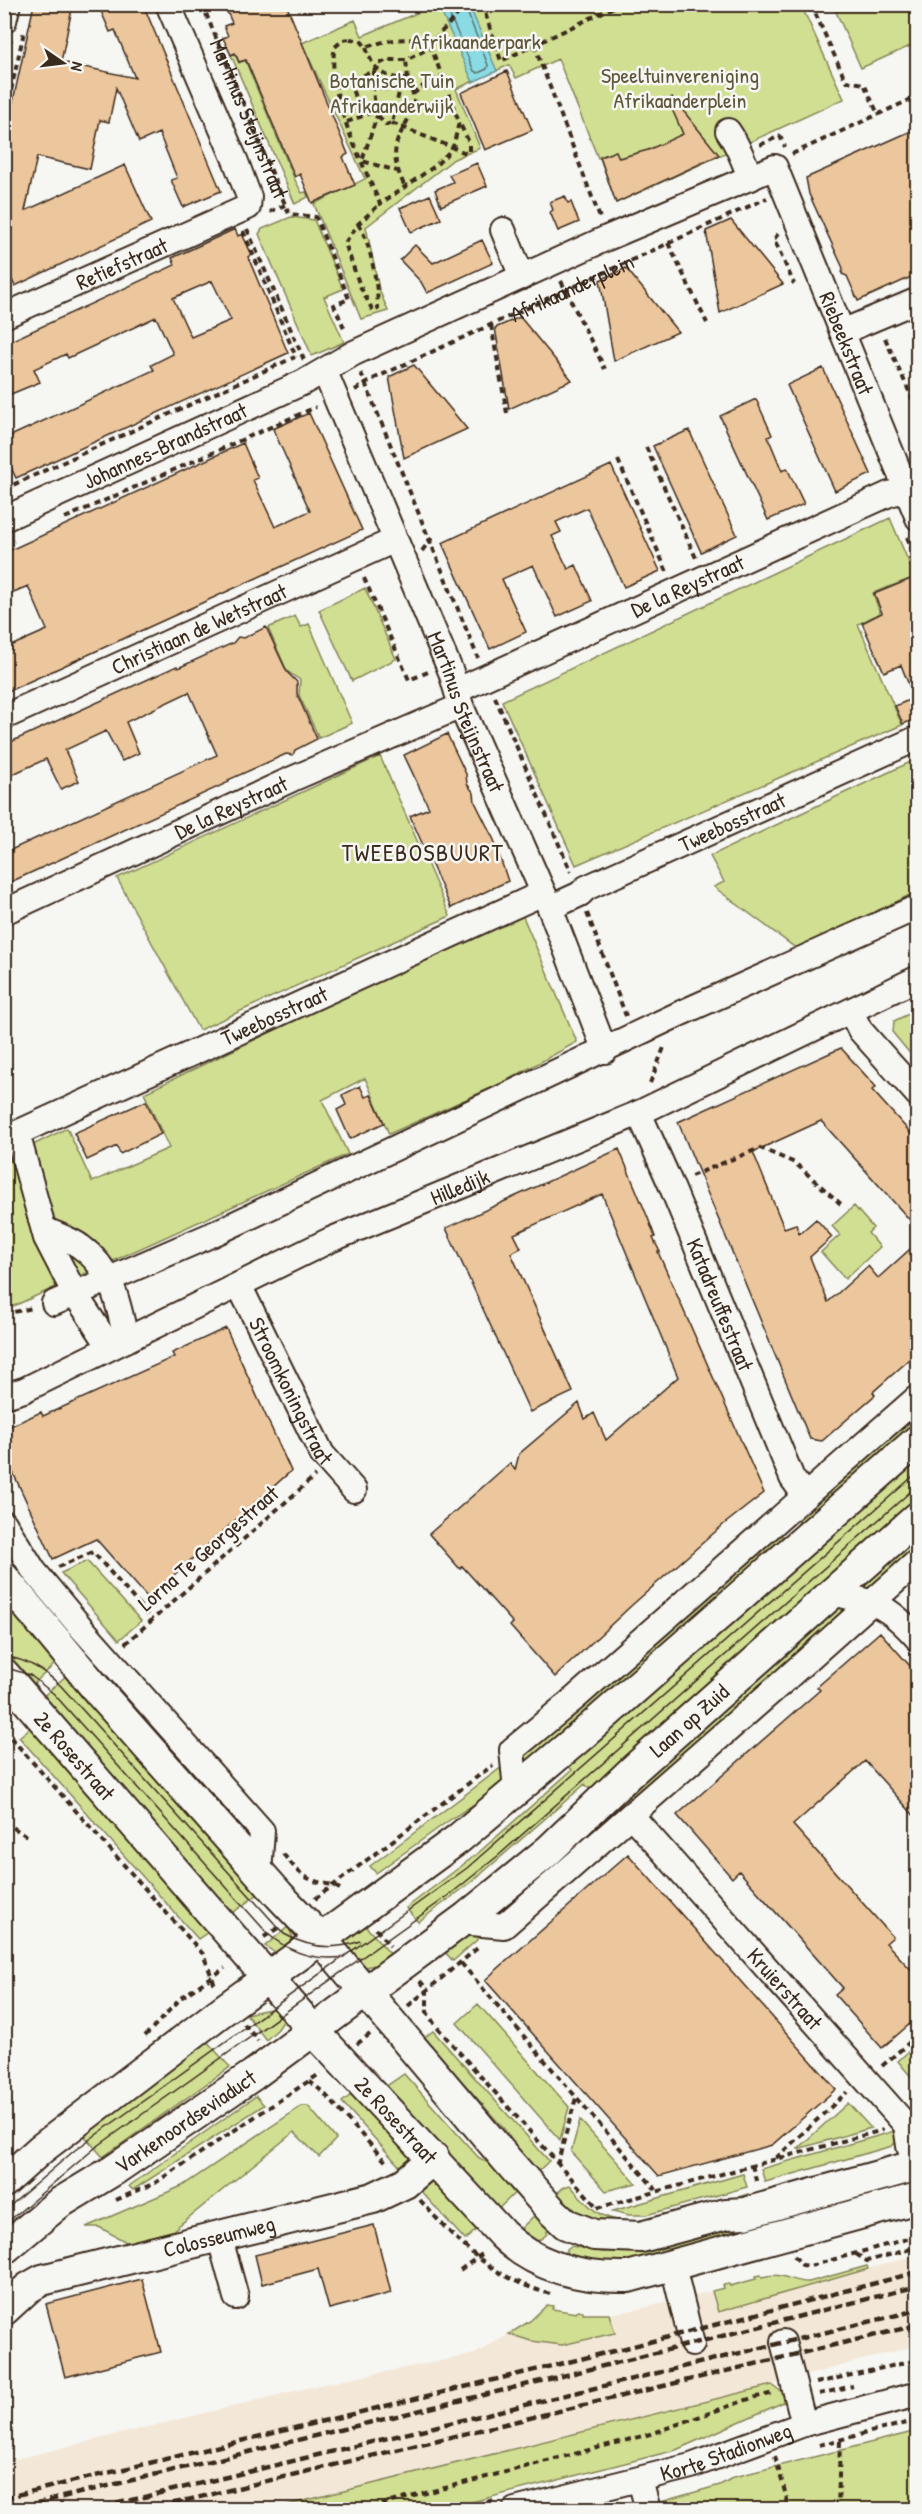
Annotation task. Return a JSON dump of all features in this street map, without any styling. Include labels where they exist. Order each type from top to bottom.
[{"type":"main road","points":[[4,2182],[74,2124],[228,2007],[458,1839],[582,1735],[918,1440]]},
{"type":"main road","name":"Laan op Zuid","points":[[365,1992],[461,1922],[548,1851],[632,1771],[918,1517]]},
{"type":"main road","points":[[5,1580],[99,1692],[259,1873],[321,1939],[552,2211],[578,2230],[611,2237],[641,2237],[917,2168]]},
{"type":"main road","name":"2e Rosestraat","points":[[7,1681],[313,2030],[503,2235],[521,2251],[540,2261],[576,2273],[595,2277],[627,2277],[918,2198]]},
{"type":"main road","name":"Varkenoordseviaduct","points":[[4,2249],[58,2204],[114,2170],[274,2059],[365,1992]]},
{"type":"main road","name":"Colosseumweg","points":[[4,2310],[28,2288],[42,2280],[373,2198],[405,2182],[434,2158]]},
{"type":"street","points":[[8,4],[15,24]]},
{"type":"street","name":"Martinus Steijnstraat","points":[[168,4],[249,197],[248,207],[240,218]]},
{"type":"street","points":[[728,131],[740,147],[740,155],[751,178]]},
{"type":"street","name":"Afrikaanderplein","points":[[312,371],[607,238],[751,178],[782,161]]},
{"type":"street","name":"Riebeekstraat","points":[[782,161],[784,190],[842,332],[912,488],[918,518]]},
{"type":"street","name":"Retiefstraat","points":[[4,316],[240,218]]},
{"type":"street","points":[[503,230],[522,277]]},
{"type":"street","points":[[842,332],[918,300]]},
{"type":"street","name":"Martinus Steijnstraat","points":[[312,371],[394,540],[546,900],[605,1051]]},
{"type":"street","name":"Johannes-Brandstraat","points":[[10,530],[312,371]]},
{"type":"street","name":"De la Reystraat","points":[[4,912],[292,779],[889,494],[912,488]]},
{"type":"street","name":"Christiaan de Wetstraat","points":[[4,717],[394,540]]},
{"type":"street","name":"Tweebosstraat","points":[[11,1136],[546,900],[580,894],[586,888],[918,738]]},
{"type":"street","points":[[64,1299],[210,1235],[605,1051],[679,1014],[918,907]]},
{"type":"street","name":"Hilledijk","points":[[4,1396],[24,1389],[330,1240],[639,1113],[918,978]]},
{"type":"street","points":[[850,1012],[860,1030],[918,1095]]},
{"type":"street","name":"Katadreuffestraat","points":[[639,1113],[792,1478],[797,1503]]},
{"type":"street","points":[[11,1136],[44,1229],[64,1299],[118,1344]]},
{"type":"street","points":[[44,1229],[81,1247],[110,1279],[117,1295],[118,1344]]},
{"type":"street","name":"Stroomkoningstraat","points":[[239,1285],[322,1454],[354,1490]]},
{"type":"street","points":[[516,1790],[512,1750],[575,1698],[918,1397]]},
{"type":"street","points":[[791,1552],[797,1503]]},
{"type":"street","points":[[4,1522],[39,1575],[262,1831],[259,1873]]},
{"type":"street","name":"Laan op Zuid","points":[[504,1926],[918,1561]]},
{"type":"street","points":[[831,1593],[872,1602],[898,1617],[918,1639]]},
{"type":"street","name":"Kruierstraat","points":[[631,1815],[866,2080],[912,2120],[917,2168]]},
{"type":"street","points":[[461,1922],[504,1926]]},
{"type":"street","points":[[219,2235],[236,2297]]},
{"type":"street","points":[[672,2266],[692,2344]]},
{"type":"street","points":[[783,2342],[804,2424]]},
{"type":"street","name":"Korte Stadionweg","points":[[526,2508],[703,2462],[804,2424],[918,2394]]},
{"type":"street","points":[[640,2480],[648,2510]]},
{"type":"path","name":"Martinus Steijnstraat","points":[[202,4],[289,214],[316,217],[349,299],[334,305],[348,336]]},
{"type":"path","points":[[334,87],[375,70],[387,60],[406,60],[431,47],[433,41],[467,4]]},
{"type":"path","points":[[482,4],[501,61],[620,4]]},
{"type":"path","points":[[811,4],[846,81],[864,84],[878,114]]},
{"type":"path","points":[[4,121],[15,24]]},
{"type":"path","points":[[366,47],[388,39],[425,42],[431,47],[459,122],[471,147],[466,153],[392,123],[386,124],[381,121],[374,85],[375,70],[366,47],[361,41],[343,40],[335,47],[333,57],[334,87],[380,204]]},
{"type":"path","points":[[534,45],[607,238]]},
{"type":"path","points":[[406,60],[408,79]]},
{"type":"path","points":[[375,70],[390,78],[408,79]]},
{"type":"path","points":[[413,94],[431,80],[442,78]]},
{"type":"path","points":[[374,85],[389,91],[401,86],[408,79]]},
{"type":"path","points":[[349,81],[362,116]]},
{"type":"path","points":[[401,86],[409,87],[413,94],[413,108],[396,145],[397,171],[405,187]]},
{"type":"path","points":[[392,123],[401,86]]},
{"type":"path","points":[[782,161],[918,96]]},
{"type":"path","points":[[347,122],[378,111]]},
{"type":"path","points":[[362,161],[378,111]]},
{"type":"path","points":[[358,224],[372,267],[378,309],[373,310],[369,306],[348,256],[345,243],[358,224],[380,204],[435,166],[453,148],[459,122]]},
{"type":"path","points":[[362,161],[397,171]]},
{"type":"path","name":"Afrikaanderplein","points":[[345,395],[565,290],[784,190]]},
{"type":"path","points":[[240,218],[295,357],[312,371]]},
{"type":"path","name":"Martinus Steijnstraat","points":[[240,218],[312,371]]},
{"type":"path","points":[[668,243],[707,323]]},
{"type":"path","points":[[551,264],[605,369]]},
{"type":"path","points":[[491,325],[507,413]]},
{"type":"path","name":"Riebeekstraat","points":[[877,341],[884,338],[918,411]]},
{"type":"path","name":"Johannes-Brandstraat","points":[[4,489],[295,357]]},
{"type":"path","name":"Martinus Steijnstraat","points":[[365,384],[482,666]]},
{"type":"path","name":"Johannes-Brandstraat","points":[[58,521],[315,408]]},
{"type":"path","name":"De la Reystraat","points":[[646,447],[698,562]]},
{"type":"path","name":"De la Reystraat","points":[[618,460],[668,574],[678,570]]},
{"type":"path","points":[[4,545],[10,530]]},
{"type":"path","points":[[363,575],[409,681],[428,672]]},
{"type":"path","name":"Martinus Steijnstraat","points":[[492,690],[572,876]]},
{"type":"path","points":[[584,904],[631,1028],[662,1052]]},
{"type":"path","points":[[639,1113],[679,1014]]},
{"type":"path","points":[[698,1172],[760,1148],[795,1163],[842,1205]]},
{"type":"path","points":[[4,1314],[64,1299]]},
{"type":"path","name":"Lorna Te Georgestraat","points":[[109,1658],[330,1462]]},
{"type":"path","points":[[39,1575],[93,1552],[152,1620]]},
{"type":"path","name":"2e Rosestraat","points":[[4,1730],[203,1954],[213,1976],[218,1996],[298,2088]]},
{"type":"path","points":[[213,1976],[512,1750]]},
{"type":"path","points":[[4,1822],[30,1838]]},
{"type":"path","points":[[504,1926],[427,1989],[427,2013],[557,2165],[597,2208],[912,2120]]},
{"type":"path","points":[[461,1963],[656,2190]]},
{"type":"path","points":[[775,2158],[843,2094],[866,2080],[918,2035]]},
{"type":"path","name":"Varkenoordseviaduct","points":[[134,2193],[155,2183],[309,2081]]},
{"type":"path","points":[[557,2165],[577,2098]]},
{"type":"path","points":[[753,2165],[757,2188]]},
{"type":"path","points":[[792,2253],[795,2260],[806,2266],[918,2236]]},
{"type":"path","points":[[856,2254],[867,2261],[918,2247]]},
{"type":"path","points":[[361,2510],[650,2434],[752,2398],[918,2360]]},
{"type":"path","points":[[838,2510],[840,2441]]},
{"type":"path","points":[[775,2455],[790,2510]]},
{"type":"shaded area","points":[[917,2255],[917,2345],[772,2385],[267,2509],[5,2509],[4,2462],[319,2385],[475,2354],[509,2334],[531,2341],[563,2345],[615,2333],[609,2314],[712,2291],[718,2311]]},
{"type":"green space","points":[[422,5],[801,5],[844,99],[616,203],[600,158],[598,158],[558,59],[516,78],[509,65],[456,89],[480,148],[454,159],[366,227],[379,289],[388,311],[361,319],[314,204],[365,179],[302,43],[355,20],[362,36],[424,10]]},
{"type":"green space","points":[[833,5],[917,5],[917,43],[861,68]]},
{"type":"green space","points":[[235,54],[239,63],[245,60],[294,178],[302,193],[306,192],[308,197],[295,204],[231,55]]},
{"type":"green space","points":[[291,217],[314,220],[343,289],[324,297],[344,342],[312,356],[259,234],[262,229]]},
{"type":"green space","points":[[890,518],[915,577],[873,593],[880,613],[858,624],[902,725],[576,865],[502,701]]},
{"type":"green space","points":[[365,588],[396,659],[352,681],[319,610]]},
{"type":"green space","points":[[295,616],[301,627],[309,624],[352,723],[319,738],[299,695],[300,680],[287,671],[268,628]]},
{"type":"green space","points":[[380,756],[450,916],[199,1030],[117,878]]},
{"type":"green space","points":[[917,759],[917,891],[801,952],[714,887],[724,882],[710,856]]},
{"type":"green space","points":[[521,912],[577,1042],[504,1082],[389,1134],[365,1078],[322,1100],[348,1154],[5,1310],[5,1159],[67,1128],[92,1182],[169,1148],[144,1093]]},
{"type":"green space","points":[[917,1010],[917,1062],[893,1033],[894,1021]]},
{"type":"green space","points":[[854,1206],[873,1228],[868,1233],[880,1247],[845,1279],[821,1252],[840,1235],[832,1226]]},
{"type":"green space","points":[[917,1405],[917,1425],[798,1532],[799,1509]]},
{"type":"green space","points":[[917,1455],[917,1501],[593,1793],[585,1784],[473,1881],[418,1922],[406,1908],[477,1854],[572,1770],[566,1762]]},
{"type":"green space","points":[[782,1524],[782,1546],[522,1771],[522,1754]]},
{"type":"green space","points":[[917,1532],[917,1552],[871,1594],[851,1588]]},
{"type":"green space","points":[[87,1561],[141,1621],[119,1640],[61,1573]]},
{"type":"green space","points":[[5,1598],[58,1661],[27,1690],[5,1662]]},
{"type":"green space","points":[[834,1603],[854,1608],[453,1961],[443,1950]]},
{"type":"green space","points":[[94,1650],[257,1835],[257,1852],[85,1659]]},
{"type":"green space","points":[[69,1673],[262,1891],[231,1914],[38,1701]]},
{"type":"green space","points":[[30,1728],[208,1932],[198,1939],[19,1737]]},
{"type":"green space","points":[[506,1764],[507,1783],[451,1819],[376,1873],[370,1866]]},
{"type":"green space","points":[[362,1922],[392,1956],[375,1965],[355,1969],[333,1941]]},
{"type":"green space","points":[[288,1927],[296,1944],[280,1956],[265,1946]]},
{"type":"green space","points":[[478,2004],[569,2107],[560,2140],[457,2023]]},
{"type":"green space","points":[[275,2008],[291,2010],[278,2029],[266,2040],[246,2014]]},
{"type":"green space","points":[[433,2031],[549,2161],[533,2176],[505,2130],[424,2038]]},
{"type":"green space","points":[[204,2038],[230,2067],[103,2157],[82,2133]]},
{"type":"green space","points":[[917,2044],[917,2084],[898,2061]]},
{"type":"green space","points":[[404,2074],[478,2157],[523,2185],[491,2216],[381,2090]]},
{"type":"green space","points":[[356,2091],[413,2157],[401,2168],[342,2102]]},
{"type":"green space","points":[[256,2096],[264,2105],[133,2190],[129,2186]]},
{"type":"green space","points":[[848,2103],[871,2128],[797,2149]]},
{"type":"green space","points":[[302,2106],[308,2106],[336,2139],[319,2157],[294,2132],[172,2231],[128,2243],[99,2227],[86,2227],[182,2186]]},
{"type":"green space","points":[[580,2120],[636,2183],[606,2191],[571,2152]]},
{"type":"green space","points":[[895,2131],[896,2142],[892,2146],[765,2182],[761,2169]]},
{"type":"green space","points":[[743,2174],[747,2187],[646,2215],[629,2215],[613,2211]]},
{"type":"green space","points":[[432,2180],[477,2229],[465,2240],[418,2188]]},
{"type":"green space","points":[[570,2185],[600,2214],[616,2220],[634,2222],[674,2217],[748,2194],[751,2202],[652,2226],[592,2224],[553,2197],[564,2187]]},
{"type":"green space","points":[[541,2209],[549,2225],[546,2235],[530,2247],[514,2235]]},
{"type":"green space","points":[[755,2218],[760,2234],[656,2264],[563,2262],[567,2249],[571,2246],[603,2252],[641,2250]]},
{"type":"green space","points":[[867,2266],[868,2269],[718,2312],[712,2291],[724,2288],[723,2285],[729,2284],[730,2286],[756,2279],[755,2276],[761,2275],[762,2277],[776,2275],[809,2282]]},
{"type":"green space","points":[[547,2305],[553,2306],[552,2309],[576,2313],[578,2310],[583,2311],[583,2314],[609,2314],[615,2333],[562,2345],[531,2341],[509,2334],[530,2321]]},
{"type":"green space","points":[[772,2385],[785,2394],[786,2401],[676,2450],[444,2509],[267,2510]]},
{"type":"green space","points":[[917,2431],[917,2509],[652,2510],[650,2505],[720,2485],[734,2477]]},
{"type":"water","points":[[438,5],[469,5],[497,71],[473,82]]},
{"type":"building","points":[[34,4],[73,4],[61,62],[135,78],[115,30],[110,32],[98,4],[143,4],[221,191],[183,207],[171,180],[177,178],[159,133],[139,142],[116,88],[109,122],[100,120],[90,169],[37,157],[25,211],[125,165],[151,222],[15,286],[4,263],[4,143]]},
{"type":"building","points":[[224,4],[286,4],[348,154],[343,157],[355,185],[312,203],[300,174],[295,177],[246,60],[239,62],[235,53],[231,55],[223,38],[228,36],[224,26],[232,23]]},
{"type":"building","points":[[507,71],[532,130],[485,150],[461,93]]},
{"type":"building","points":[[672,97],[719,155],[616,203],[600,157],[616,151],[619,158],[648,150],[683,134],[668,100]]},
{"type":"building","points":[[918,128],[918,274],[858,301],[847,276],[842,274],[843,268],[809,194],[806,178]]},
{"type":"building","points":[[477,163],[487,186],[441,206],[435,190],[453,182],[449,175]]},
{"type":"building","points":[[430,195],[441,219],[411,232],[400,208]]},
{"type":"building","points":[[565,196],[568,203],[571,202],[579,222],[558,231],[550,212],[553,210],[550,202]]},
{"type":"building","points":[[731,220],[783,284],[720,313],[706,231]]},
{"type":"building","points":[[235,229],[238,236],[242,234],[252,255],[248,257],[288,353],[16,478],[4,453],[4,439],[154,370],[151,365],[173,354],[156,317],[68,358],[66,354],[34,369],[40,382],[11,394],[4,380],[4,344],[175,265],[172,258]],"holes":[[[212,281],[231,320],[191,337],[173,298]]]},
{"type":"building","points":[[482,240],[493,263],[427,293],[421,282],[400,260],[415,245],[433,263]]},
{"type":"building","points":[[626,268],[678,332],[614,361],[600,280]]},
{"type":"building","points":[[520,317],[572,380],[509,409],[495,328]]},
{"type":"building","points":[[414,365],[467,429],[404,458],[389,377]]},
{"type":"building","points":[[823,368],[871,474],[835,491],[787,385]]},
{"type":"building","points":[[756,399],[772,435],[768,437],[782,471],[787,468],[804,504],[768,520],[720,416]]},
{"type":"building","points":[[309,413],[362,530],[4,693],[4,649],[47,630],[28,586],[4,596],[4,553],[243,443],[258,478],[253,480],[275,527],[310,511],[273,429]]},
{"type":"building","points":[[689,430],[737,535],[701,552],[653,446]]},
{"type":"building","points":[[611,465],[660,571],[624,587],[587,508],[556,522],[561,532],[552,536],[568,569],[576,565],[592,601],[557,617],[533,565],[502,579],[526,632],[490,649],[442,543]]},
{"type":"building","points":[[918,576],[918,718],[903,724],[895,706],[914,698],[901,665],[884,672],[862,623],[882,613],[874,594]]},
{"type":"building","points":[[266,627],[287,672],[297,682],[297,694],[317,739],[295,750],[293,755],[286,754],[228,780],[229,782],[4,885],[4,853],[217,755],[189,692],[126,722],[139,753],[122,761],[106,731],[65,750],[79,781],[61,789],[46,759],[4,778],[4,745],[233,643],[238,637],[244,638]]},
{"type":"building","points":[[447,734],[466,774],[467,784],[474,793],[475,802],[494,840],[508,881],[451,908],[410,816],[429,808],[404,755]]},
{"type":"building","points":[[841,1048],[876,1087],[872,1090],[918,1141],[918,1229],[821,1121],[753,1152],[784,1228],[796,1224],[799,1234],[816,1219],[832,1237],[810,1257],[828,1302],[868,1266],[878,1278],[918,1242],[918,1352],[873,1392],[875,1395],[822,1441],[810,1439],[678,1122]]},
{"type":"building","points":[[360,1086],[365,1097],[371,1095],[384,1123],[350,1139],[337,1110],[346,1105],[342,1095]]},
{"type":"building","points":[[146,1101],[161,1134],[120,1154],[117,1146],[87,1160],[74,1133]]},
{"type":"building","points":[[619,1149],[648,1218],[655,1237],[653,1238],[660,1252],[658,1252],[764,1493],[723,1525],[632,1605],[555,1677],[510,1626],[513,1623],[462,1566],[460,1569],[429,1534],[510,1463],[515,1470],[519,1454],[579,1403],[585,1419],[594,1413],[606,1440],[678,1377],[602,1194],[514,1234],[521,1248],[511,1253],[573,1392],[530,1412],[446,1228]]},
{"type":"building","points":[[226,1328],[291,1471],[148,1598],[96,1539],[53,1559],[4,1453],[4,1429],[41,1412],[43,1416],[174,1357],[172,1353]]},
{"type":"building","points":[[880,1632],[918,1675],[918,1820],[865,1761],[793,1825],[893,1937],[886,1943],[918,1977],[918,2017],[882,2048],[835,1995],[843,1988],[739,1871],[732,1878],[677,1815],[820,1690],[817,1687]]},
{"type":"building","points":[[628,1854],[836,2089],[772,2145],[659,2176],[485,1980]]},
{"type":"building","points":[[374,2225],[391,2293],[329,2309],[318,2269],[262,2284],[255,2255]]},
{"type":"building","points":[[142,2279],[161,2352],[65,2377],[46,2304]]},
{"type":"tram line","points":[[4,2211],[75,2150],[467,1868],[918,1472]]},
{"type":"tram line","points":[[4,2225],[95,2148],[448,1896],[499,1855],[918,1485]]},
{"type":"tram line","points":[[4,1656],[35,1666],[61,1686],[284,1934],[312,1945],[331,1947],[360,1941]]},
{"type":"tram line","points":[[4,1667],[30,1675],[54,1694],[276,1941],[303,1954],[323,1958],[344,1957]]},
{"type":"railway","points":[[4,2498],[622,2349],[918,2272]]},
{"type":"railway","points":[[9,2510],[632,2359],[918,2286]]},
{"type":"railway","points":[[90,2510],[918,2310]]},
{"type":"railway","points":[[146,2510],[918,2325]]},
{"type":"district","name":"TWEEBOSBUURT","points":[[423,852]]},
{"type":"park label","name":"Afrikaanderpark","points":[[476,41]]},
{"type":"park label","name":"Speeltuinvereniging Afrikaanderplein","points":[[680,88]]},
{"type":"park label","name":"Botanische Tuin Afrikaanderwijk","points":[[392,92]]}]
